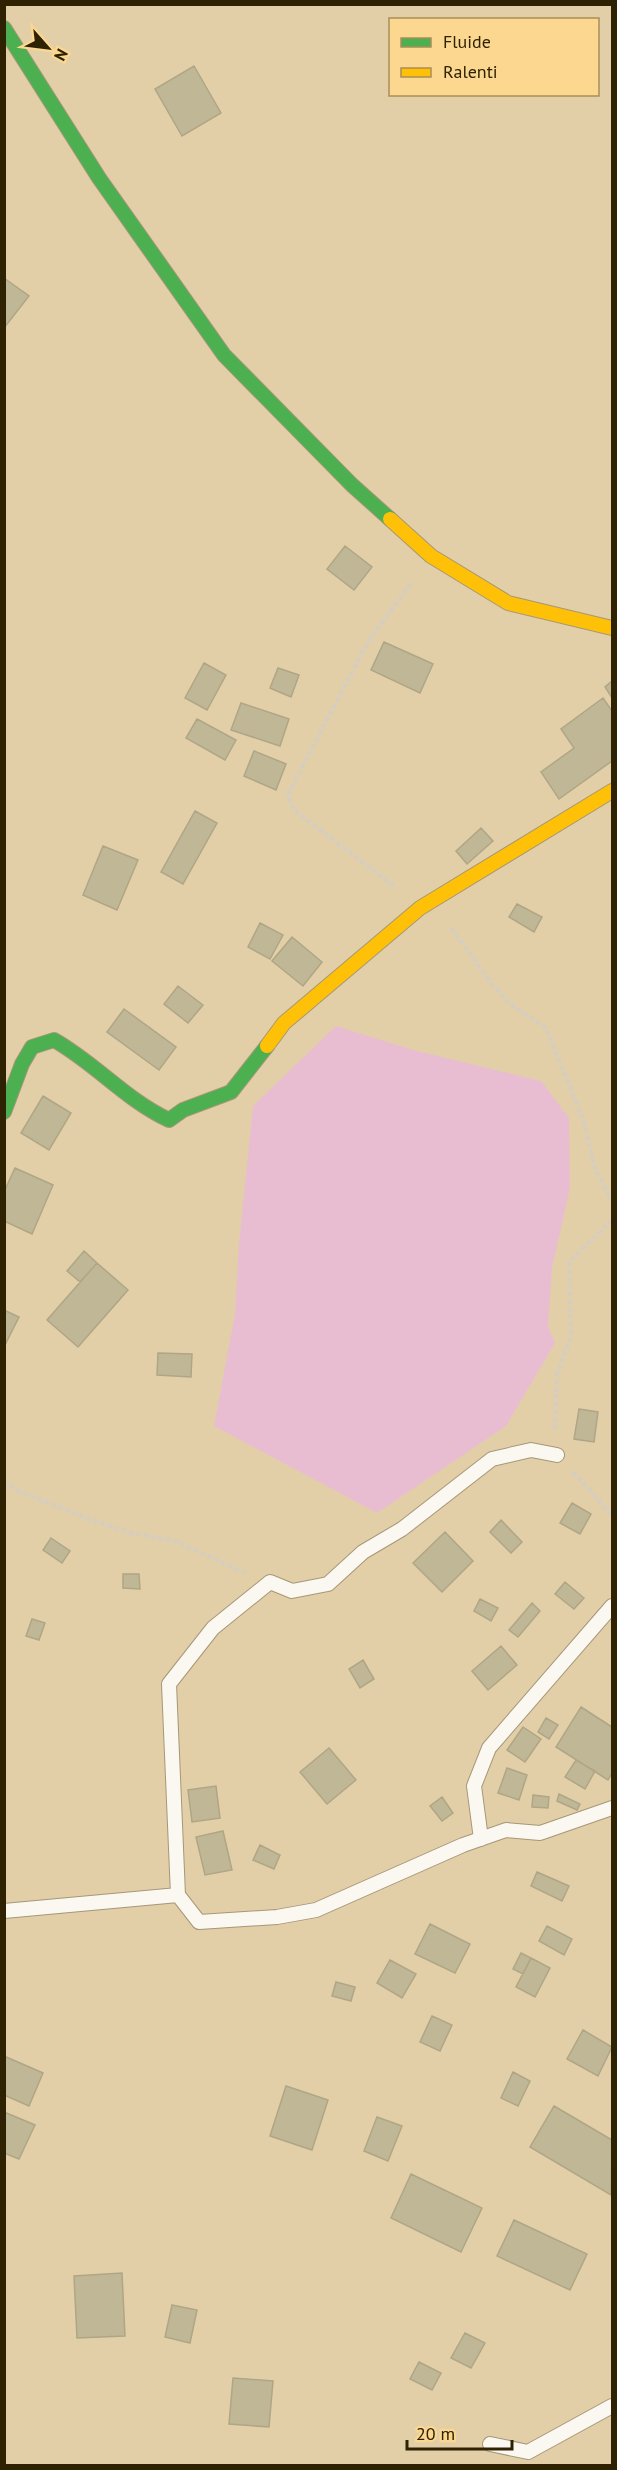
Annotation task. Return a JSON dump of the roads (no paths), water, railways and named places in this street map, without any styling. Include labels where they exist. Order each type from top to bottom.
[{"type":"street","points":[[4,28],[99,178],[224,355],[352,485],[430,556],[508,603],[612,628]]},
{"type":"street","points":[[4,1112],[22,1065],[32,1047],[54,1040],[70,1047],[151,1113],[169,1120],[183,1110],[231,1092],[284,1023],[420,908],[612,791]]},
{"type":"lane","points":[[557,1455],[531,1450],[492,1460],[402,1530],[363,1552],[328,1584],[292,1591],[270,1582],[213,1628],[169,1684],[178,1895],[199,1922],[277,1917],[315,1910],[506,1830],[540,1833],[612,1808]]},
{"type":"lane","points":[[481,1839],[474,1786],[489,1748],[612,1606]]},
{"type":"lane","points":[[4,1911],[178,1895]]},
{"type":"lane","points":[[490,2444],[528,2452],[612,2406]]}]
